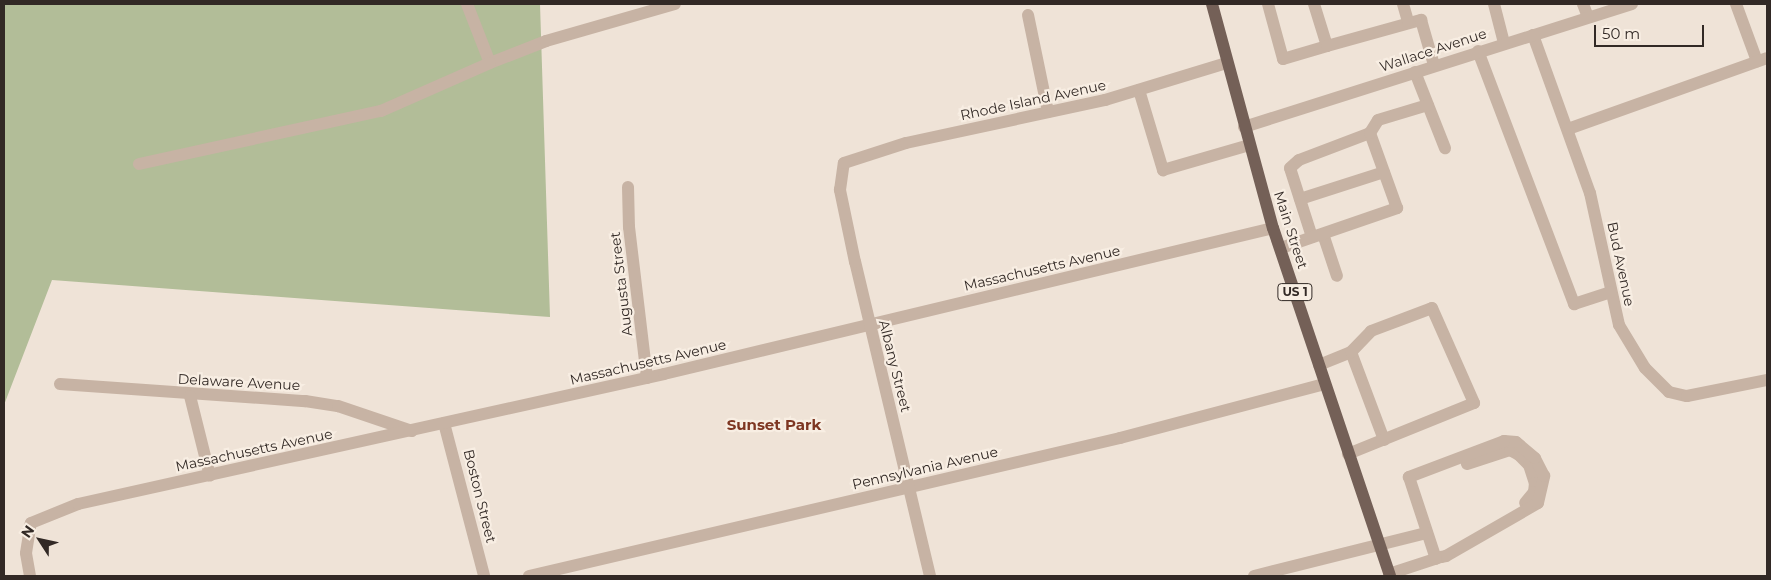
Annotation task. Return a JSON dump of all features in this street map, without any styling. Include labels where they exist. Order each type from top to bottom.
[{"type":"main road","name":"Main Street","points":[[1212,4],[1273,228],[1389,575]]},
{"type":"street","points":[[467,4],[490,63]]},
{"type":"street","points":[[139,164],[381,111],[490,63],[635,9],[675,4]]},
{"type":"street","points":[[1268,4],[1283,59],[1420,20],[1434,65]]},
{"type":"street","points":[[1314,4],[1327,46]]},
{"type":"street","points":[[1403,4],[1408,22]]},
{"type":"street","points":[[1494,4],[1504,43]]},
{"type":"street","points":[[1583,4],[1588,18]]},
{"type":"street","name":"Wallace Avenue","points":[[1244,127],[1478,51],[1632,4]]},
{"type":"street","points":[[1568,128],[1762,60],[1736,4]]},
{"type":"street","points":[[1028,15],[1048,112]]},
{"type":"street","name":"Bud Avenue","points":[[1533,35],[1590,193],[1610,292],[1627,340],[1650,374],[1669,392],[1687,396],[1767,380]]},
{"type":"street","points":[[1478,51],[1574,304],[1610,292]]},
{"type":"street","name":"Rhode Island Avenue","points":[[844,163],[906,143],[1140,90],[1227,63]]},
{"type":"street","points":[[1415,72],[1445,148]]},
{"type":"street","points":[[1140,90],[1163,170],[1250,145]]},
{"type":"street","points":[[1336,276],[1300,199],[1290,168],[1299,160],[1370,133],[1378,120],[1428,105]]},
{"type":"street","points":[[1281,248],[1397,208],[1370,133]]},
{"type":"street","name":"Albany Street","points":[[844,163],[840,190],[869,324],[930,576]]},
{"type":"street","points":[[1300,199],[1384,172]]},
{"type":"street","name":"Augusta Street","points":[[628,187],[629,227],[647,378]]},
{"type":"street","name":"Massachusetts Avenue","points":[[30,576],[26,553],[31,523],[78,504],[647,378],[1273,228]]},
{"type":"street","points":[[1319,365],[1352,352],[1371,331],[1432,308],[1474,403],[1348,454]]},
{"type":"street","points":[[1352,352],[1384,440]]},
{"type":"street","name":"Delaware Avenue","points":[[60,384],[190,396],[330,405],[412,431]]},
{"type":"street","name":"Pennsylvania Avenue","points":[[529,576],[909,488],[1325,384]]},
{"type":"street","points":[[190,396],[210,476]]},
{"type":"street","name":"Boston Street","points":[[444,424],[484,576]]},
{"type":"street","points":[[1389,575],[1438,558],[1538,504],[1544,476],[1535,458],[1516,442],[1504,441],[1409,476],[1427,533],[1438,558]]},
{"type":"street","points":[[1254,576],[1427,533]]},
{"type":"green space","points":[[4,4],[540,4],[550,317],[52,280],[4,405]]},
{"type":"district","name":"Sunset Park","points":[[774,425]]}]
